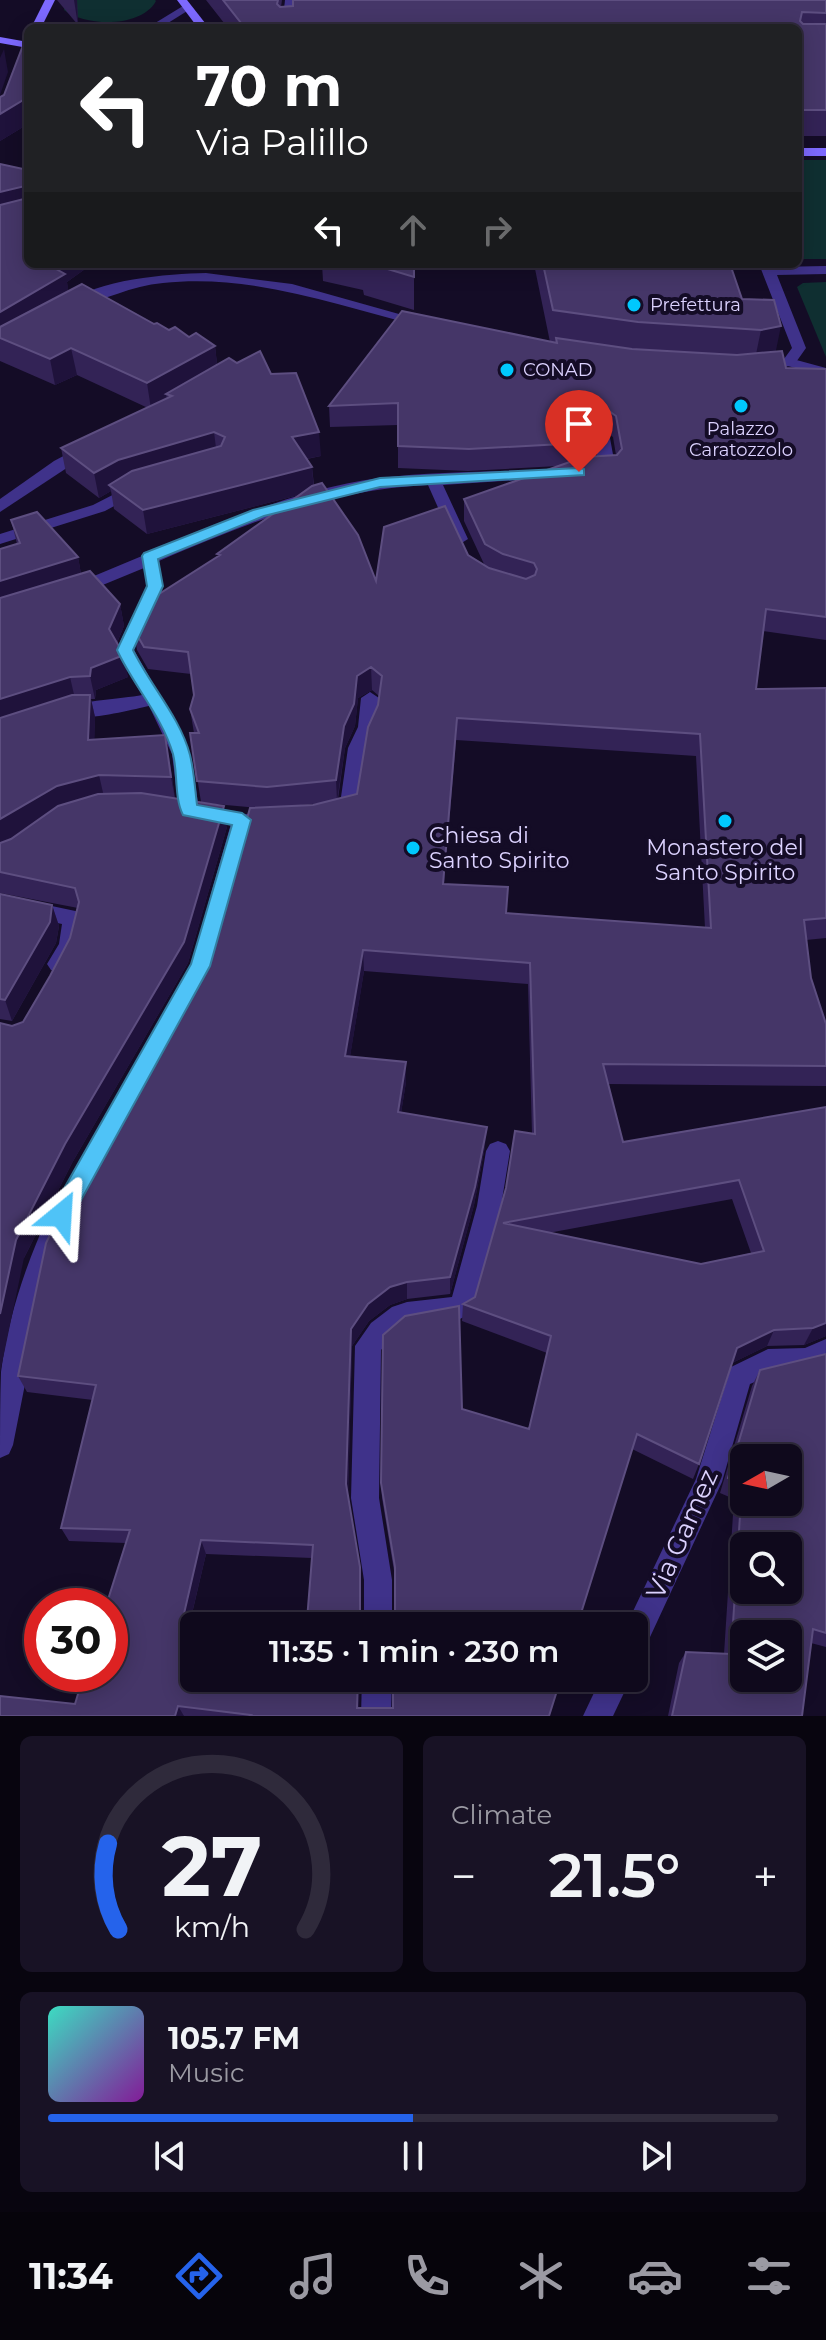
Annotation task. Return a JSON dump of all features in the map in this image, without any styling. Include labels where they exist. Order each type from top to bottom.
[{"type":"main road","points":[[38,24],[50,0]]},
{"type":"main road","points":[[184,4],[201,24]]},
{"type":"main road","points":[[0,40],[24,44]]},
{"type":"main road","points":[[23,61],[24,57]]},
{"type":"main road","points":[[802,152],[826,152]]},
{"type":"street","points":[[287,24],[290,0]]},
{"type":"street","points":[[157,24],[184,4]]},
{"type":"street","points":[[751,369],[776,367],[789,362],[799,348],[767,268],[826,270]]},
{"type":"street","points":[[66,308],[123,285],[175,276],[232,276],[434,326]]},
{"type":"street","points":[[93,295],[117,311]]},
{"type":"street","points":[[789,362],[826,372]]},
{"type":"street","points":[[56,596],[98,583],[150,556],[259,513],[344,490],[380,483],[608,471],[602,438]]},
{"type":"street","points":[[0,507],[59,464],[107,439]]},
{"type":"street","points":[[434,481],[469,558]]},
{"type":"street","points":[[0,539],[99,508],[129,490],[144,486]]},
{"type":"street","points":[[150,556],[155,586],[125,650],[136,673],[154,698],[181,754],[188,811]]},
{"type":"street","points":[[51,716],[76,708],[118,707],[154,698]]},
{"type":"street","points":[[178,1005],[201,966],[235,819],[308,818],[349,809],[357,748],[367,727],[370,698]]},
{"type":"street","points":[[0,903],[73,918],[69,945],[48,983]]},
{"type":"street","points":[[378,1612],[378,1580],[365,1498],[368,1346],[384,1327],[406,1314],[450,1314],[462,1305],[489,1206],[498,1151]]},
{"type":"street","points":[[0,1445],[31,1287],[39,1259],[71,1196]]},
{"type":"street","name":"Via Gamez","points":[[647,1612],[708,1482],[740,1376],[768,1362],[806,1361],[826,1352]]},
{"type":"street","points":[[376,1716],[377,1692]]},
{"type":"street","points":[[598,1716],[609,1692]]},
{"type":"green space","points":[[65,0],[156,1],[149,10],[138,16],[99,22],[74,16],[64,10]]},
{"type":"green space","points":[[802,160],[826,160],[826,259],[802,259]]},
{"type":"green space","points":[[826,282],[826,357],[797,287],[803,283]]},
{"type":"building","points":[[223,0],[278,0],[280,7],[293,6],[293,0],[826,0],[826,13],[802,12],[800,21],[803,24],[826,24],[826,110],[802,110],[802,24],[242,24]]},
{"type":"building","points":[[22,48],[24,100],[0,114],[0,97],[4,95]]},
{"type":"building","points":[[0,164],[24,169],[24,186],[0,192]]},
{"type":"building","points":[[24,199],[24,268],[54,268],[65,274],[0,312],[0,205]]},
{"type":"building","points":[[384,268],[414,268],[414,277]]},
{"type":"building","name":"Prefettura","points":[[544,268],[731,268],[742,299],[774,300],[781,326],[761,330],[638,322],[553,310]]},
{"type":"building","points":[[82,284],[154,324],[169,330],[175,327],[189,337],[196,333],[215,346],[147,383],[71,348],[50,359],[0,338],[0,327]]},
{"type":"building","points":[[402,311],[557,343],[556,338],[632,349],[737,355],[782,351],[786,368],[826,369],[826,617],[766,609],[756,689],[826,688],[826,918],[804,920],[811,978],[826,1024],[826,1066],[603,1064],[623,1142],[826,1107],[826,1323],[813,1328],[774,1330],[737,1348],[699,1464],[637,1434],[581,1612],[395,1612],[395,1567],[381,1483],[383,1335],[405,1316],[459,1306],[462,1409],[529,1429],[551,1336],[463,1304],[475,1297],[506,1188],[515,1131],[535,1134],[530,963],[363,950],[345,1056],[406,1062],[398,1112],[487,1127],[475,1187],[450,1277],[390,1287],[368,1304],[351,1329],[346,1484],[360,1567],[360,1612],[308,1612],[313,1545],[201,1540],[184,1612],[180,1612],[180,1692],[358,1692],[357,1708],[393,1708],[393,1692],[557,1692],[549,1716],[250,1716],[178,1706],[175,1716],[0,1716],[0,1696],[75,1704],[79,1692],[128,1692],[128,1588],[112,1588],[130,1530],[61,1528],[96,1385],[18,1376],[46,1243],[87,1160],[211,947],[250,808],[313,805],[357,794],[368,727],[378,705],[382,676],[371,667],[357,676],[354,704],[344,726],[336,780],[267,787],[197,781],[190,733],[199,733],[190,709],[194,695],[188,652],[144,647],[133,628],[145,603],[220,555],[217,554],[312,486],[322,483],[358,535],[376,581],[384,527],[445,506],[468,555],[489,568],[526,579],[535,575],[537,569],[534,563],[503,554],[485,544],[464,499],[584,457],[617,455],[622,449],[616,416],[606,409],[594,415],[598,442],[469,449],[398,446],[398,403],[329,406]],"holes":[[[457,718],[700,734],[711,928],[506,913],[508,887],[443,884]],[[739,1180],[764,1251],[701,1264],[503,1223]]]},
{"type":"building","points":[[260,351],[271,374],[296,373],[319,432],[292,437],[312,467],[143,510],[109,485],[132,471],[221,446],[225,437],[214,432],[118,460],[94,473],[61,448],[172,396],[166,394],[229,358],[237,363]]},
{"type":"building","points":[[37,512],[78,557],[0,581],[0,549],[20,543],[11,520]]},
{"type":"building","points":[[90,571],[120,604],[109,629],[124,655],[91,668],[90,676],[70,677],[0,699],[0,598]]},
{"type":"building","points":[[72,695],[90,695],[88,740],[165,735],[171,777],[99,775],[57,786],[0,819],[0,718]]},
{"type":"building","points":[[141,793],[224,806],[184,942],[65,1144],[16,1240],[0,1314],[0,1023],[12,1026],[23,1022],[70,938],[79,902],[75,888],[0,872],[0,843],[11,839],[58,806],[98,794]]},
{"type":"building","points":[[0,894],[52,905],[50,922],[5,1000],[0,999]]},
{"type":"building","points":[[826,1354],[826,1633],[813,1629],[802,1716],[672,1716],[686,1652],[730,1654],[730,1692],[802,1692],[802,1620],[733,1620],[734,1604],[802,1604],[802,1532],[739,1532],[740,1516],[802,1516],[802,1444],[738,1444],[760,1370]]},
{"type":"place","name":"Prefettura","points":[[634,305]]},
{"type":"place","name":"CONAD","points":[[507,370]]},
{"type":"place","name":"Palazzo Caratozzolo","points":[[741,406]]},
{"type":"place","name":"Monastero del Santo Spirito","points":[[725,821]]},
{"type":"place","name":"Chiesa di Santo Spirito","points":[[413,848]]},
{"type":"route","points":[[61,1215],[201,966],[242,820],[189,810],[181,754],[154,698],[136,673],[125,650],[155,586],[150,556],[259,513],[344,490],[380,483],[579,472]]}]
